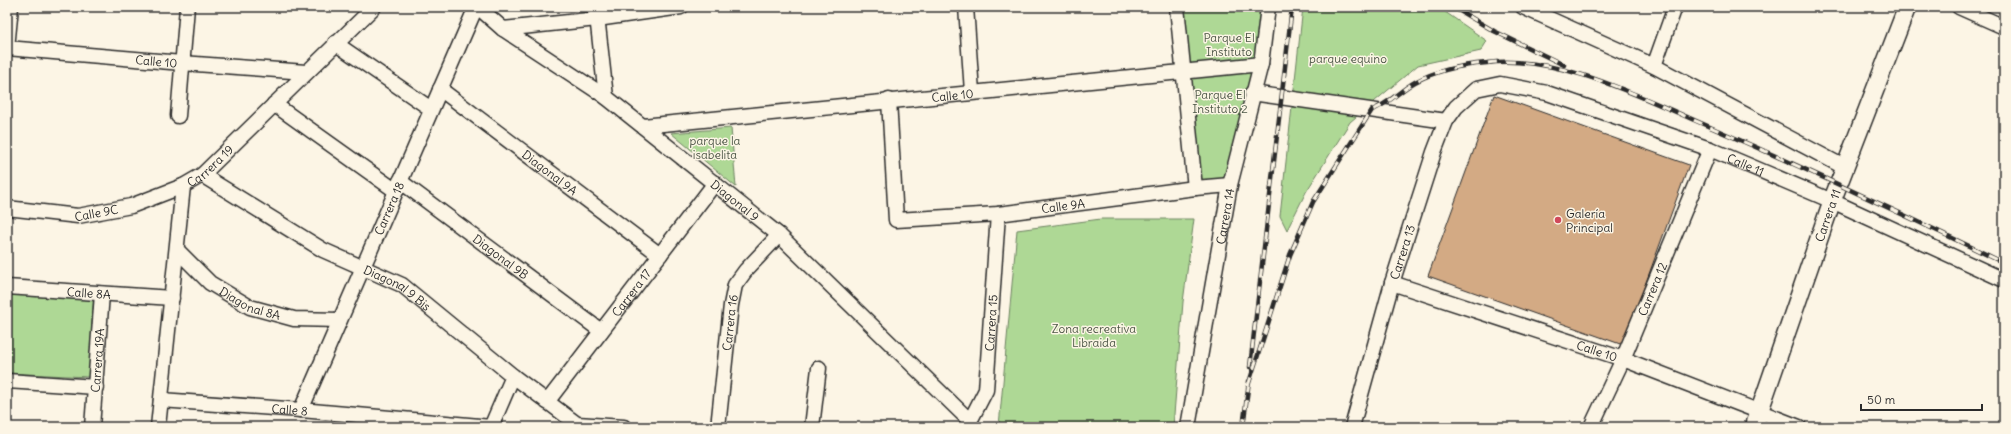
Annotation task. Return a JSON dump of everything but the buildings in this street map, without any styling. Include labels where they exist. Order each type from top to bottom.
[{"type":"street","points":[[7,48],[11,7]]},
{"type":"street","points":[[178,116],[187,7]]},
{"type":"street","name":"Carrera 19","points":[[158,427],[183,186],[202,176],[335,43],[374,7]]},
{"type":"street","name":"Diagonal 9","points":[[477,7],[503,29],[606,96],[779,235],[968,424]]},
{"type":"street","name":"Carrera 18","points":[[300,410],[477,7]]},
{"type":"street","points":[[503,29],[596,13],[681,7]]},
{"type":"street","points":[[966,7],[972,92]]},
{"type":"street","points":[[1177,7],[1195,188]]},
{"type":"street","name":"Carrera 14","points":[[1188,427],[1230,185],[1252,92],[1261,64],[1268,7]]},
{"type":"street","points":[[1524,7],[1654,66],[1844,168]]},
{"type":"street","points":[[1654,66],[1675,7]]},
{"type":"street","name":"Carrera 11","points":[[1757,420],[1832,201],[1907,7]]},
{"type":"street","points":[[1959,7],[2004,27]]},
{"type":"street","points":[[596,13],[606,96]]},
{"type":"street","points":[[335,43],[432,109]]},
{"type":"street","name":"Calle 10","points":[[7,48],[306,72]]},
{"type":"street","name":"Calle 10","points":[[643,126],[890,100],[1261,64]]},
{"type":"street","name":"Calle 11","points":[[1476,89],[1500,84],[1547,93],[1710,149],[1832,201],[2004,280]]},
{"type":"street","name":"Diagonal 9A","points":[[440,89],[660,255]]},
{"type":"street","name":"Carrera 13","points":[[1352,427],[1392,283],[1434,152],[1446,121],[1456,107],[1476,89]]},
{"type":"street","points":[[1252,92],[1446,121]]},
{"type":"street","name":"Calle 9A","points":[[890,100],[896,220],[998,214],[1195,188],[1230,185]]},
{"type":"street","name":"Diagonal 9B","points":[[274,104],[398,186],[601,331]]},
{"type":"street","name":"Carrera 12","points":[[1591,427],[1623,359],[1710,149]]},
{"type":"street","name":"Diagonal 9 Bis","points":[[202,176],[323,250],[402,286],[512,376],[577,424],[624,427]]},
{"type":"street","name":"Carrera 17","points":[[547,402],[715,183]]},
{"type":"street","name":"Calle 9C","points":[[7,208],[78,216],[131,206],[183,186]]},
{"type":"street","name":"Carrera 15","points":[[968,424],[986,390],[998,214]]},
{"type":"street","name":"Carrera 16","points":[[718,427],[731,306],[735,286],[746,270],[779,235]]},
{"type":"street","name":"Diagonal 8A","points":[[177,250],[210,283],[250,307],[294,320],[339,320]]},
{"type":"street","name":"Calle 10","points":[[1392,283],[1623,359],[1757,420],[1799,427]]},
{"type":"street","name":"Calle 8A","points":[[7,287],[172,298]]},
{"type":"street","name":"Carrera 19A","points":[[92,427],[102,294]]},
{"type":"street","points":[[812,427],[819,368]]},
{"type":"street","points":[[491,427],[512,376]]},
{"type":"street","points":[[7,381],[96,387]]},
{"type":"street","name":"Calle 8","points":[[161,400],[300,410],[491,427]]},
{"type":"green space","points":[[1179,7],[1269,7],[1230,184],[1195,187]]},
{"type":"green space","name":"parque equino","points":[[1303,7],[1438,7],[1487,41],[1481,51],[1418,65],[1350,122],[1306,192],[1287,230],[1280,216]]},
{"type":"green space","name":"parque la isabelita","points":[[731,128],[736,187],[671,133]]},
{"type":"green space","name":"Zona recreativa Libraida","points":[[1101,219],[1194,219],[1183,302],[1173,427],[993,427],[999,426],[1017,230]]},
{"type":"green space","points":[[7,285],[94,289],[89,377],[7,373]]},
{"type":"railway","points":[[1250,367],[1292,7]]},
{"type":"railway","points":[[1453,7],[1494,31],[1564,65]]},
{"type":"railway","points":[[1248,386],[1290,255],[1313,202],[1372,110],[1384,104],[1423,78],[1441,71],[1469,65],[1515,62],[1543,65],[1601,81],[1658,104],[1784,160],[2004,263]]},
{"type":"railway","points":[[1243,427],[1249,381]]},
{"type":"place","name":"Galería Principal","points":[[1558,220]]},
{"type":"park label","name":"Parque El Instituto","points":[[1229,44]]},
{"type":"park label","name":"Parque El Instituto 2","points":[[1220,101]]}]
